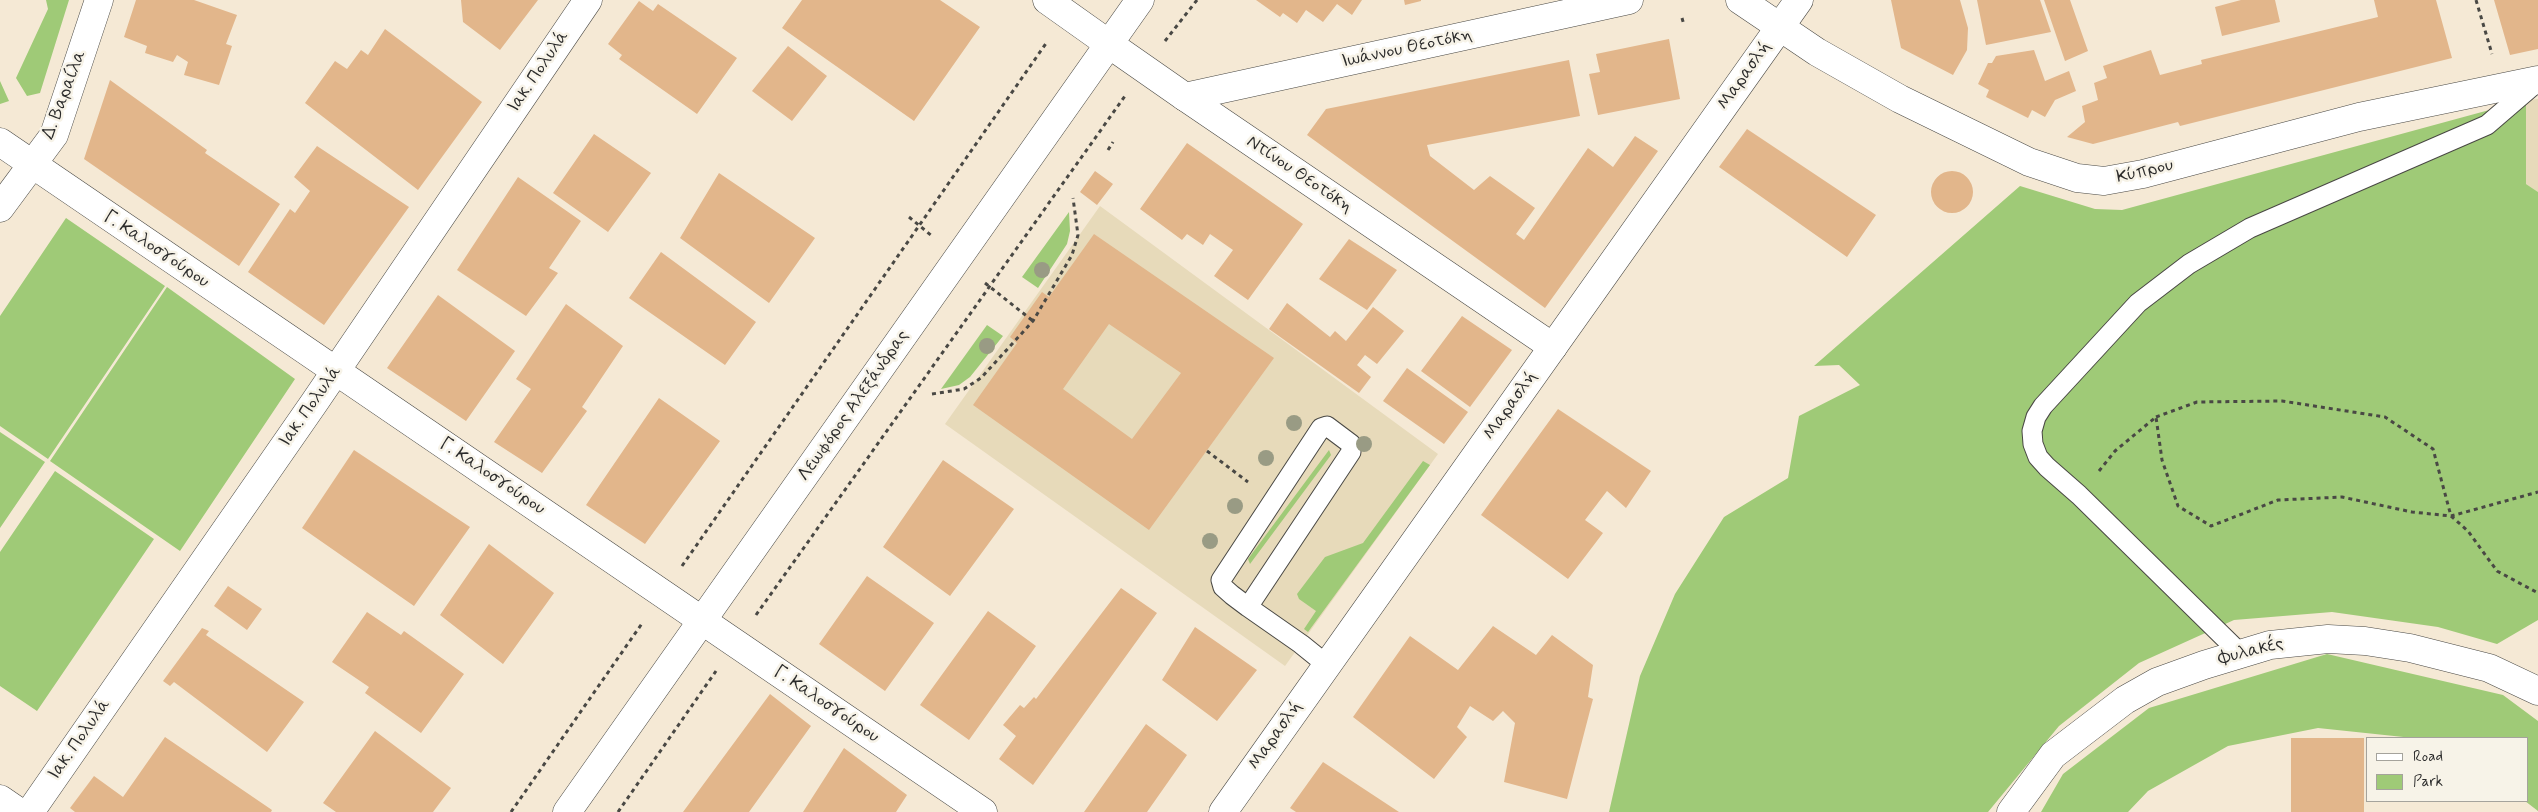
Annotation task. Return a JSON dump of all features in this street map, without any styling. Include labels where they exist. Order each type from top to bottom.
[{"type":"street","name":"Δ. Βαραίλα","points":[[0,208],[54,136],[99,0]]},
{"type":"street","name":"Ιακ. Πολυλά","points":[[30,812],[336,371],[588,0]]},
{"type":"street","name":"Λεωφόρος Αλεξάνδρας","points":[[567,812],[1140,0]]},
{"type":"street","name":"Ιωάννου Θεοτόκη","points":[[1185,97],[1629,0]]},
{"type":"street","name":"Κύπρου","points":[[1740,0],[1779,28],[1900,99],[2029,162],[2076,178],[2104,181],[2143,174],[2359,117],[2538,80]]},
{"type":"street","name":"Μαρασλή","points":[[1223,812],[1798,0]]},
{"type":"street","name":"Ντίνου Θεοτόκη","points":[[1057,7],[1185,97],[1553,347]]},
{"type":"street","name":"Γ. Καλοσγούρου","points":[[0,142],[984,812]]},
{"type":"street","name":"Φυλακές","points":[[2011,812],[2053,755],[2125,700],[2157,682],[2240,653],[2299,640],[2365,641],[2419,650],[2489,668],[2538,691]]},
{"type":"street","points":[[0,799],[19,812]]},
{"type":"lane","points":[[2240,653],[2038,456],[2033,444],[2032,431],[2036,417],[2043,406],[2138,303],[2189,264],[2250,228],[2487,125],[2538,80]]},
{"type":"lane","points":[[1248,607],[1351,452],[1351,444],[1327,426],[1321,428],[1221,580],[1223,587],[1248,607],[1327,665]]},
{"type":"path","points":[[618,812],[1144,68],[1197,0]]},
{"type":"path","points":[[2476,0],[2502,86]]},
{"type":"path","points":[[510,812],[919,226],[1057,7]]},
{"type":"path","points":[[1682,18],[1684,26]]},
{"type":"path","points":[[1108,150],[1113,142]]},
{"type":"path","points":[[932,394],[964,389],[981,378],[1033,321],[1072,255],[1078,235],[1072,198]]},
{"type":"path","points":[[909,217],[932,237]]},
{"type":"path","points":[[983,282],[1033,321]]},
{"type":"path","points":[[2079,495],[2115,451],[2156,417],[2197,402],[2282,401],[2385,418],[2433,448],[2451,516],[2468,531],[2497,571],[2538,594]]},
{"type":"path","points":[[2156,417],[2162,460],[2178,506],[2211,526],[2278,500],[2342,497],[2412,512],[2451,516],[2538,492]]},
{"type":"path","points":[[1206,451],[1272,501]]},
{"type":"shaded area","points":[[2538,99],[2538,192],[2526,184],[2526,100]]},
{"type":"shaded area","points":[[1100,206],[1438,454],[1285,666],[945,424]]},
{"type":"green space","points":[[46,0],[69,0],[40,93],[27,96],[16,78],[48,9]]},
{"type":"green space","points":[[0,81],[9,101],[0,104]]},
{"type":"green space","points":[[2526,100],[2526,184],[2538,192],[2538,620],[2497,644],[2438,627],[2332,612],[2234,620],[2139,663],[2059,726],[1988,812],[1609,812],[1640,676],[1675,594],[1724,517],[1788,478],[1799,416],[1860,385],[1839,365],[1814,366],[2020,186],[2095,209],[2122,210]]},
{"type":"green space","points":[[1069,212],[1070,231],[1067,244],[1038,288],[1022,277]]},
{"type":"green space","points":[[66,218],[165,286],[48,459],[0,426],[0,316]]},
{"type":"green space","points":[[167,287],[295,379],[180,551],[50,461]]},
{"type":"green space","points":[[987,325],[1003,336],[970,377],[959,385],[941,389]]},
{"type":"green space","points":[[0,432],[45,462],[0,528]]},
{"type":"green space","points":[[1329,450],[1331,455],[1250,564],[1248,559]]},
{"type":"green space","points":[[1423,461],[1430,465],[1308,632],[1304,629],[1316,611],[1299,599],[1297,594],[1325,557],[1363,543]]},
{"type":"green space","points":[[55,471],[154,539],[37,711],[0,686],[0,552]]},
{"type":"green space","points":[[2327,654],[2503,695],[2538,721],[2538,811],[2526,802],[2528,802],[2528,737],[2404,737],[2318,728],[2228,746],[2148,791],[2128,812],[2041,812],[2063,774],[2149,708]]},
{"type":"building","points":[[136,0],[194,0],[237,15],[226,44],[232,46],[219,85],[184,75],[188,62],[177,55],[173,62],[145,53],[147,46],[124,37]]},
{"type":"building","points":[[461,0],[538,0],[500,50],[463,22]]},
{"type":"building","points":[[802,0],[940,0],[980,27],[914,121],[782,28]]},
{"type":"building","points":[[1256,0],[1362,0],[1352,15],[1337,4],[1323,22],[1306,10],[1297,23],[1283,13],[1280,17]]},
{"type":"building","points":[[1404,0],[1421,0],[1421,1],[1405,5]]},
{"type":"building","points":[[1891,0],[1960,0],[1968,28],[1967,50],[1953,75],[1901,48]]},
{"type":"building","points":[[1977,0],[2040,0],[2051,32],[1986,45]]},
{"type":"building","points":[[2044,0],[2070,0],[2088,51],[2065,61]]},
{"type":"building","points":[[2241,0],[2275,0],[2280,22],[2222,36],[2215,7]]},
{"type":"building","points":[[2374,0],[2436,0],[2452,58],[2180,126],[2178,122],[2093,144],[2067,137],[2085,122],[2082,106],[2098,100],[2094,83],[2107,78],[2103,66],[2151,50],[2160,75],[2202,64],[2201,60],[2378,17]]},
{"type":"building","points":[[2494,0],[2538,0],[2538,49],[2510,55]]},
{"type":"building","points":[[639,1],[653,11],[658,4],[737,58],[697,114],[619,59],[622,55],[608,44]]},
{"type":"building","points":[[385,29],[482,102],[418,190],[305,103],[335,61],[347,69],[361,50],[368,55]]},
{"type":"building","points":[[1669,39],[1680,99],[1598,115],[1589,74],[1600,72],[1596,54]]},
{"type":"building","points":[[788,46],[827,76],[792,121],[752,91]]},
{"type":"building","points":[[2034,50],[2045,81],[2069,71],[2076,91],[2055,100],[2045,117],[2032,110],[2028,118],[1986,97],[1989,90],[1978,84],[1988,63],[1992,63],[1996,56]]},
{"type":"building","points":[[1569,60],[1580,116],[1427,145],[1430,156],[1474,190],[1490,176],[1535,208],[1516,234],[1524,240],[1588,148],[1613,167],[1635,136],[1658,151],[1545,308],[1307,135],[1326,109]]},
{"type":"building","points":[[110,80],[207,150],[205,153],[280,204],[239,266],[84,159]]},
{"type":"building","points":[[1747,129],[1876,215],[1847,257],[1719,167]]},
{"type":"building","points":[[594,134],[651,173],[608,232],[553,193]]},
{"type":"building","points":[[1187,143],[1303,224],[1248,300],[1214,276],[1233,250],[1210,234],[1203,245],[1187,234],[1182,240],[1140,209]]},
{"type":"building","points":[[317,146],[409,207],[324,325],[248,272],[290,209],[295,213],[310,191],[294,177]]},
{"type":"building","points":[[1095,171],[1113,184],[1097,205],[1080,192]]},
{"type":"building","points":[[1952,171],[1967,177],[1973,192],[1967,207],[1952,213],[1937,207],[1931,192],[1937,177]]},
{"type":"building","points":[[719,173],[815,238],[769,303],[680,238]]},
{"type":"building","points":[[518,177],[581,221],[549,268],[558,273],[526,316],[457,270]]},
{"type":"building","points":[[1094,234],[1274,358],[1149,530],[973,405],[1017,343],[1010,337],[1042,292],[1049,297]],"holes":[[[1109,324],[1181,373],[1132,439],[1063,389]]]},
{"type":"building","points":[[1349,239],[1397,270],[1367,310],[1319,279]]},
{"type":"building","points":[[661,252],[756,322],[725,365],[629,298]]},
{"type":"building","points":[[438,295],[515,351],[466,421],[387,368]]},
{"type":"building","points":[[1287,303],[1330,337],[1335,331],[1346,341],[1373,307],[1404,331],[1377,364],[1365,355],[1357,365],[1371,377],[1359,393],[1269,329]]},
{"type":"building","points":[[566,304],[623,346],[582,407],[587,411],[542,473],[494,442],[531,389],[516,379]]},
{"type":"building","points":[[1462,316],[1512,350],[1470,407],[1421,371]]},
{"type":"building","points":[[1407,368],[1468,412],[1444,444],[1383,401]]},
{"type":"building","points":[[659,398],[720,441],[645,544],[586,505]]},
{"type":"building","points":[[1558,409],[1651,471],[1626,508],[1607,491],[1585,520],[1603,533],[1568,579],[1481,515]]},
{"type":"building","points":[[354,450],[470,527],[414,606],[302,528]]},
{"type":"building","points":[[943,460],[1014,509],[950,596],[883,547]]},
{"type":"building","points":[[489,544],[554,593],[503,664],[440,615]]},
{"type":"building","points":[[867,576],[934,623],[885,691],[819,644]]},
{"type":"building","points":[[228,586],[262,609],[247,630],[214,606]]},
{"type":"building","points":[[1121,588],[1157,613],[1033,785],[999,759],[1016,736],[1003,725],[1020,705],[1024,708],[1034,697],[1036,699]]},
{"type":"building","points":[[988,611],[1036,646],[969,740],[920,705]]},
{"type":"building","points":[[367,612],[401,635],[404,631],[464,674],[421,733],[365,693],[369,687],[332,662]]},
{"type":"building","points":[[1493,626],[1536,655],[1552,635],[1593,665],[1588,697],[1593,699],[1567,799],[1504,782],[1515,723],[1503,711],[1493,721],[1470,706],[1457,727],[1467,737],[1434,779],[1353,717],[1410,636],[1458,670]]},
{"type":"building","points":[[1195,627],[1257,670],[1217,721],[1162,680]]},
{"type":"building","points":[[202,628],[209,631],[206,635],[304,702],[267,752],[174,682],[170,686],[163,681]]},
{"type":"building","points":[[770,694],[811,726],[749,812],[683,812]]},
{"type":"building","points":[[1146,724],[1187,755],[1147,812],[1084,812]]},
{"type":"building","points":[[375,731],[451,788],[433,812],[336,812],[323,803]]},
{"type":"building","points":[[165,737],[272,810],[271,812],[75,812],[70,808],[94,776],[123,797]]},
{"type":"building","points":[[2291,738],[2364,738],[2364,812],[2291,812]]},
{"type":"building","points":[[844,748],[907,795],[896,812],[803,812]]},
{"type":"building","points":[[1323,762],[1399,812],[1296,812],[1290,808]]}]
